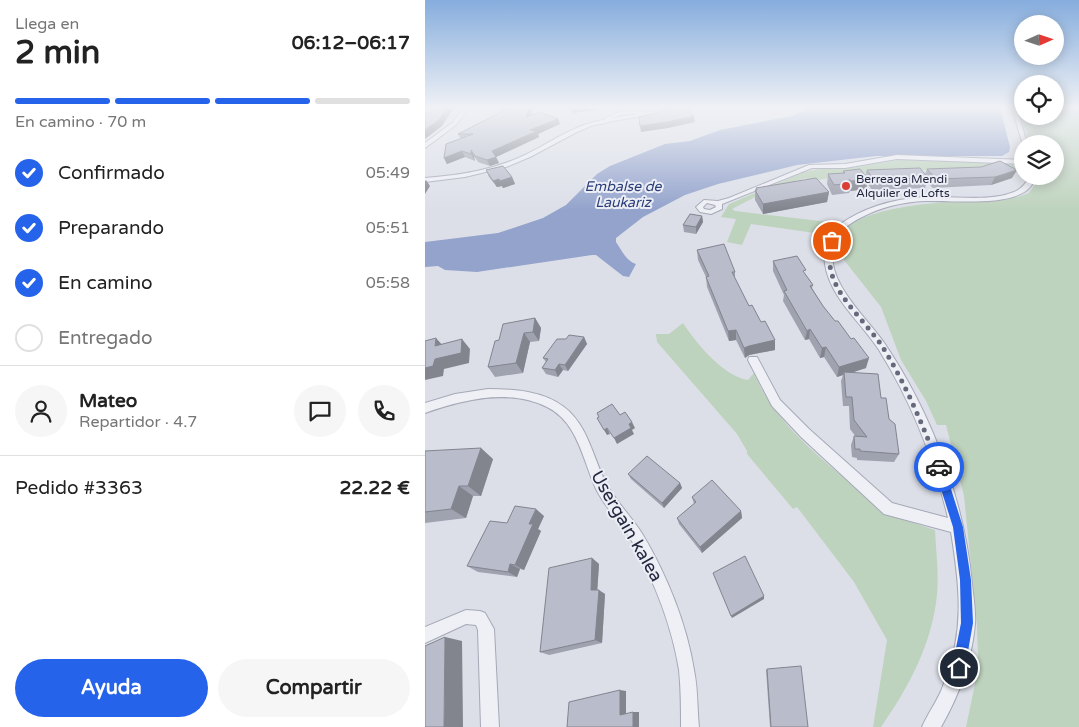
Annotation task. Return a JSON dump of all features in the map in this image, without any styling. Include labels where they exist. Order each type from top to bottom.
[{"type":"street","points":[[425,180],[451,178],[505,165],[527,157],[554,142]]},
{"type":"street","points":[[718,203],[811,166],[845,166],[897,157],[1014,162]]},
{"type":"street","points":[[931,727],[941,712],[959,668],[967,623],[965,580],[958,527],[941,472],[912,401],[882,346],[855,313],[834,280],[829,250],[841,226],[879,205],[926,199],[988,199],[1009,196],[1028,185]]},
{"type":"street","points":[[753,360],[777,403],[831,458],[889,509],[958,527]]},
{"type":"street","name":"Usergain kalea","points":[[425,408],[466,397],[514,394],[552,404],[562,411],[585,444],[593,471],[608,500],[638,538],[669,602],[687,673],[690,727]]},
{"type":"street","points":[[425,635],[466,618],[481,618],[486,628],[490,727]]},
{"type":"green space","points":[[1064,142],[1079,142],[1079,727],[966,727],[975,684],[978,657],[977,626],[964,496],[946,425],[937,425],[926,401],[901,360],[881,307],[844,260],[836,243],[846,228],[864,218],[889,210],[917,205],[1018,197],[1029,193],[1035,185],[1064,185]]},
{"type":"green space","points":[[905,159],[1003,163],[1014,165],[1014,172],[975,168],[928,172],[926,170],[915,170],[832,177],[810,182],[806,178],[765,192],[732,209],[735,211],[829,222],[826,227],[822,226],[818,232],[822,234],[751,224],[742,245],[727,242],[736,219],[721,217],[729,204],[804,172],[819,169],[851,168]]},
{"type":"green space","points":[[683,323],[711,358],[729,372],[748,380],[754,373],[765,394],[793,431],[881,511],[935,530],[938,587],[930,631],[910,681],[881,727],[873,727],[887,640],[854,582],[797,507],[793,509],[747,454],[737,434],[657,342],[656,334],[669,334]]},
{"type":"water","name":"Embalse de Laukariz","points":[[682,142],[1009,142],[1010,147],[1009,152],[1002,156],[876,156],[797,165],[718,184],[685,195],[643,217],[616,238],[616,242],[624,254],[636,264],[629,277],[623,276],[596,255],[477,272],[445,270],[438,266],[425,267],[425,242],[498,233],[543,218],[566,205],[597,174],[610,166],[665,144]]},
{"type":"building","points":[[452,142],[512,142],[492,151],[496,157],[487,160],[475,156],[471,150],[471,154],[462,151],[444,158],[446,144]]},
{"type":"building","points":[[1000,161],[1014,168],[1014,171],[995,177],[936,179],[927,169],[981,167]]},
{"type":"building","points":[[503,166],[512,177],[493,181],[486,170]]},
{"type":"building","points":[[920,168],[928,178],[874,180],[867,170]]},
{"type":"building","points":[[860,169],[868,179],[851,181],[849,179],[851,183],[834,185],[828,174],[845,173],[843,171]]},
{"type":"building","points":[[816,178],[829,192],[763,204],[755,190],[757,190],[756,188]]},
{"type":"building","points":[[690,214],[702,216],[696,227],[683,225]]},
{"type":"building","points":[[724,244],[735,272],[732,272],[749,306],[752,305],[761,322],[765,321],[775,340],[744,348],[736,330],[728,331],[706,277],[709,276],[697,250]]},
{"type":"building","points":[[797,256],[806,270],[803,271],[813,285],[810,286],[823,306],[835,321],[838,321],[851,339],[854,338],[869,358],[839,367],[826,347],[822,348],[810,329],[807,331],[784,291],[787,290],[773,261]]},
{"type":"building","points":[[535,318],[533,332],[524,333],[516,363],[488,367],[495,341],[499,340],[503,324]]},
{"type":"building","points":[[569,335],[584,337],[565,365],[559,364],[555,370],[542,368],[548,359],[543,358],[557,339],[566,339]]},
{"type":"building","points":[[436,338],[435,346],[462,339],[461,353],[435,359],[433,366],[425,368],[425,341]]},
{"type":"building","points":[[844,372],[878,374],[881,398],[886,398],[889,419],[895,424],[899,454],[855,449],[854,436],[867,437],[854,420],[852,397],[846,397]]},
{"type":"building","points":[[612,404],[620,415],[625,412],[632,422],[629,424],[631,428],[614,438],[607,428],[604,430],[597,418],[599,417],[597,413]]},
{"type":"building","points":[[481,448],[468,486],[459,486],[451,509],[425,512],[425,451]]},
{"type":"building","points":[[647,456],[680,483],[662,503],[628,474]]},
{"type":"building","points":[[712,480],[741,511],[700,547],[677,518],[696,502],[692,497]]},
{"type":"building","points":[[515,506],[536,509],[529,524],[533,524],[515,565],[510,564],[508,572],[467,566],[490,521],[507,523]]},
{"type":"building","points":[[745,556],[764,596],[731,616],[713,573]]},
{"type":"building","points":[[592,558],[591,590],[599,590],[595,640],[540,652],[549,568]]},
{"type":"building","points":[[445,637],[444,727],[425,727],[425,646]]},
{"type":"building","points":[[801,666],[808,727],[771,727],[767,669]]},
{"type":"building","points":[[620,690],[620,715],[633,712],[633,727],[567,727],[569,702]]},
{"type":"way so far","points":[[832,241],[829,259],[834,280],[855,313],[882,346],[912,401],[939,467]]},
{"type":"place","name":"Berreaga Mendi Alquiler de Lofts","points":[[846,186]]},
{"type":"route","points":[[939,467],[958,527],[964,568],[967,623],[959,668]]}]
